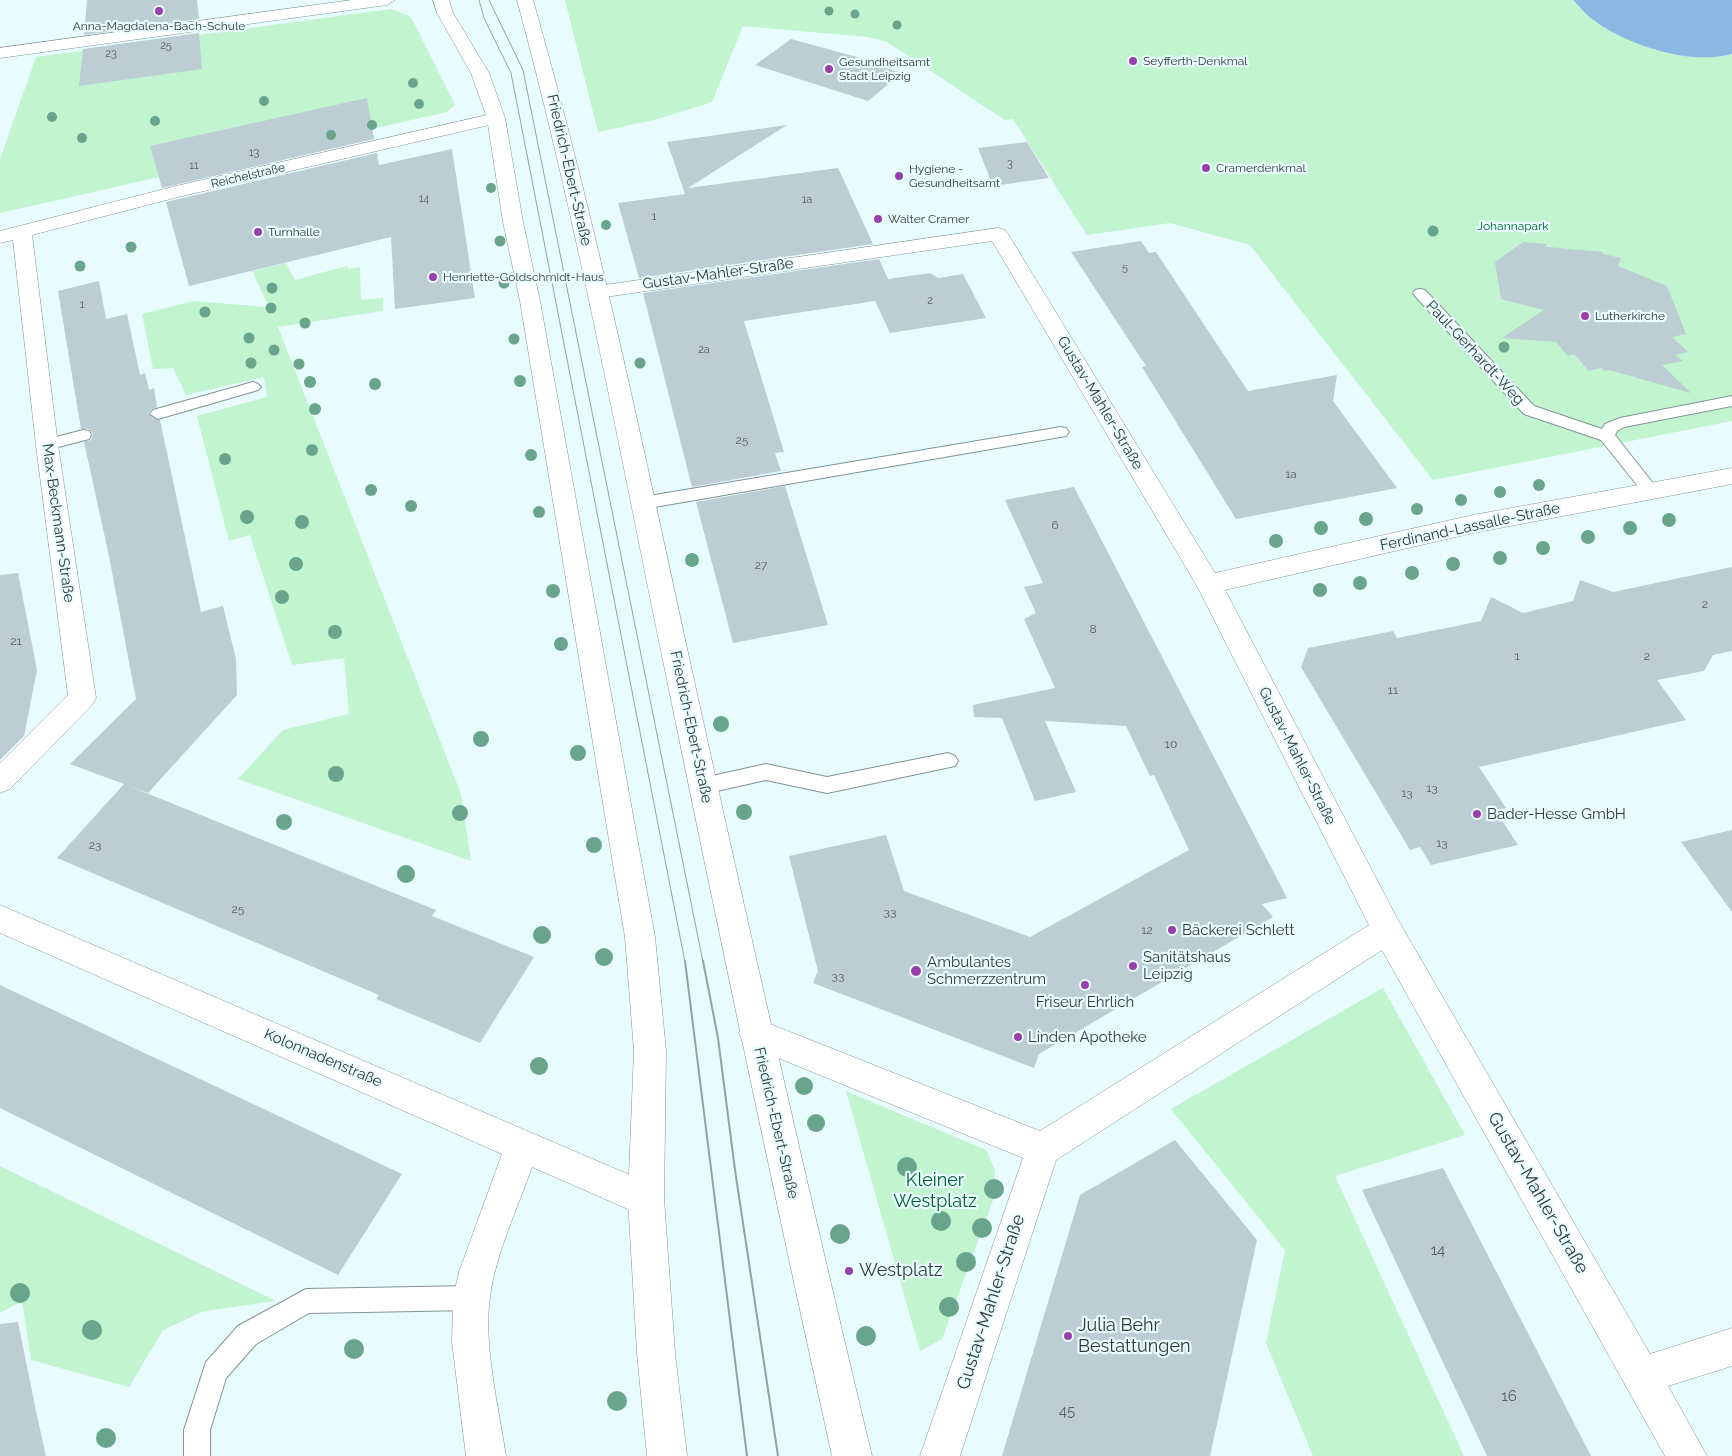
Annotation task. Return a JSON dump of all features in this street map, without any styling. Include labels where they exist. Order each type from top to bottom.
[{"type":"street","points":[[0,53],[387,0]]},
{"type":"street","points":[[441,0],[445,13],[480,73],[496,118],[513,222],[532,310],[640,937],[650,1050],[646,1198],[656,1353],[667,1456]]},
{"type":"street","name":"Friedrich-Ebert-Straße","points":[[525,0],[549,86],[598,292],[755,1034],[852,1456]]},
{"type":"street","name":"Reichelstraße","points":[[11,235],[176,192],[496,118]]},
{"type":"street","name":"Gustav-Mahler-Straße","points":[[598,292],[998,234],[1209,584],[1387,930],[1687,1456]]},
{"type":"street","name":"Max-Beckmann-Straße","points":[[0,781],[82,698],[47,445],[11,235]]},
{"type":"street","name":"Ferdinand-Lassalle-Straße","points":[[1209,584],[1473,524],[1732,476]]},
{"type":"street","name":"Kolonnadenstraße","points":[[0,919],[646,1198]]},
{"type":"street","points":[[755,1034],[1042,1148],[1387,930]]},
{"type":"street","points":[[486,1456],[472,1342],[471,1298],[477,1272],[522,1146]]},
{"type":"street","name":"Gustav-Mahler-Straße","points":[[940,1456],[1042,1148]]},
{"type":"street","points":[[1642,1375],[1732,1347]]},
{"type":"lane","name":"Paul-Gerhardt-Weg","points":[[1420,293],[1529,410],[1607,436]]},
{"type":"lane","points":[[158,414],[253,387]]},
{"type":"lane","points":[[1651,491],[1607,436],[1610,428],[1620,423],[1732,402]]},
{"type":"lane","points":[[643,503],[1061,432]]},
{"type":"lane","points":[[47,445],[83,435]]},
{"type":"lane","points":[[703,786],[766,772],[827,785],[948,761]]},
{"type":"lane","points":[[197,1456],[197,1430],[215,1371],[247,1335],[306,1302],[471,1298]]},
{"type":"green space","name":"Johannapark","points":[[565,0],[1573,0],[1589,17],[1622,37],[1640,44],[1679,55],[1716,57],[1732,54],[1732,421],[1433,480],[1250,245],[1170,223],[1087,235],[1013,119],[1005,120],[887,42],[868,37],[743,26],[712,102],[658,119],[598,132]]},
{"type":"green space","points":[[391,9],[411,17],[455,105],[447,112],[0,213],[0,159],[36,57]]},
{"type":"green space","points":[[286,263],[295,280],[347,266],[348,269],[360,267],[361,300],[383,298],[383,311],[278,327],[461,794],[471,861],[238,779],[283,730],[349,714],[344,658],[292,665],[250,535],[229,541],[197,416],[267,397],[264,377],[186,395],[173,368],[153,369],[142,314],[194,301],[266,307],[276,322],[252,271]]},
{"type":"green space","points":[[1383,988],[1465,1135],[1335,1176],[1464,1456],[1313,1456],[1266,1343],[1285,1250],[1171,1109]]},
{"type":"green space","name":"Kleiner Westplatz","points":[[846,1091],[986,1150],[995,1170],[993,1200],[942,1339],[920,1351]]},
{"type":"green space","points":[[0,1166],[276,1301],[204,1311],[163,1330],[129,1387],[31,1360],[22,1301],[0,1313]]},
{"type":"water","points":[[1573,0],[1732,0],[1732,54],[1716,57],[1698,57],[1659,51],[1640,45],[1622,37],[1589,17]]},
{"type":"building","points":[[87,0],[197,0],[199,19],[84,35]]},
{"type":"building","points":[[199,33],[202,69],[79,86],[83,49]]},
{"type":"building","name":"Gesundheitsamt Stadt Leipzig","points":[[791,39],[875,62],[874,64],[902,73],[868,101],[755,65]]},
{"type":"building","points":[[367,98],[374,139],[162,188],[150,146]]},
{"type":"building","points":[[787,125],[688,188],[838,168],[873,244],[639,278],[618,203],[685,194],[667,142]]},
{"type":"building","points":[[1027,142],[1049,178],[993,186],[978,148]]},
{"type":"building","points":[[452,149],[475,298],[395,309],[391,237],[189,286],[166,202],[377,153],[379,165]]},
{"type":"building","points":[[1141,241],[1149,253],[1156,252],[1248,391],[1337,375],[1333,401],[1397,488],[1236,519],[1142,367],[1146,366],[1071,252]]},
{"type":"building","name":"Lutherkirche","points":[[1523,242],[1546,244],[1547,247],[1603,252],[1603,254],[1621,258],[1618,266],[1667,286],[1686,334],[1672,337],[1688,352],[1675,355],[1683,361],[1662,365],[1691,393],[1609,370],[1604,371],[1601,368],[1589,371],[1574,354],[1568,356],[1556,342],[1502,338],[1544,310],[1501,299],[1495,262]]},
{"type":"building","points":[[879,259],[888,279],[930,273],[938,278],[963,274],[986,318],[890,333],[875,301],[744,321],[784,452],[775,453],[781,471],[692,487],[643,293]]},
{"type":"building","points":[[99,281],[106,319],[127,314],[140,375],[145,373],[149,390],[154,388],[157,407],[148,414],[160,420],[201,612],[223,606],[236,659],[237,695],[148,793],[70,764],[136,699],[109,556],[84,442],[91,440],[93,434],[89,429],[81,429],[58,291]]},
{"type":"building","points":[[785,486],[828,625],[733,643],[696,502]]},
{"type":"building","points":[[1074,487],[1287,898],[1262,904],[1273,917],[1039,1054],[1034,1068],[813,983],[818,971],[789,856],[886,835],[904,891],[1030,937],[1189,850],[1154,775],[1150,776],[1126,726],[1045,721],[1076,792],[1035,801],[1002,718],[974,717],[973,705],[1055,688],[1024,619],[1036,613],[1024,587],[1043,583],[1005,500]]},
{"type":"building","points":[[1732,567],[1732,651],[1713,655],[1704,671],[1657,680],[1686,720],[1479,767],[1506,808],[1496,811],[1518,845],[1431,865],[1420,847],[1410,850],[1301,667],[1308,648],[1393,631],[1397,638],[1481,621],[1491,597],[1523,613],[1573,601],[1580,580],[1613,592]]},
{"type":"building","points":[[18,573],[37,670],[24,736],[0,760],[0,575]]},
{"type":"building","points":[[124,784],[436,910],[432,916],[534,957],[480,1043],[376,999],[379,995],[57,858]]},
{"type":"building","points":[[1732,830],[1732,912],[1681,842]]},
{"type":"building","points":[[0,985],[402,1174],[338,1275],[0,1108]]},
{"type":"building","points":[[1175,1140],[1257,1240],[1210,1456],[1002,1456],[1080,1195]]},
{"type":"building","points":[[1443,1168],[1591,1456],[1487,1456],[1362,1190]]},
{"type":"building","points":[[18,1322],[46,1456],[0,1456],[0,1324]]},
{"type":"tram line","points":[[479,0],[484,18],[511,73],[685,962]]},
{"type":"tram line","points":[[489,0],[523,70],[703,962]]},
{"type":"tram line","points":[[685,961],[747,1456]]},
{"type":"tram line","points":[[703,961],[718,1038],[735,1170],[778,1456]]},
{"type":"place","name":"Anna-Magdalena-Bach-Schule","points":[[159,11]]},
{"type":"place","name":"Seyfferth-Denkmal","points":[[1133,61]]},
{"type":"place","name":"Gesundheitsamt Stadt Leipzig","points":[[829,69]]},
{"type":"place","name":"Cramerdenkmal","points":[[1206,168]]},
{"type":"place","name":"Hygiene - Gesundheitsamt","points":[[899,176]]},
{"type":"place","name":"Walter Cramer","points":[[878,219]]},
{"type":"place","name":"Turnhalle","points":[[258,232]]},
{"type":"place","name":"Henriette-Goldschmidt-Haus","points":[[433,277]]},
{"type":"place","name":"Lutherkirche","points":[[1585,316]]},
{"type":"place","name":"Bader-Hesse GmbH","points":[[1477,814]]},
{"type":"place","name":"Bäckerei Schlett","points":[[1172,930]]},
{"type":"place","name":"Sanitätshaus Leipzig","points":[[1133,966]]},
{"type":"place","name":"Ambulantes Schmerzzentrum","points":[[916,971]]},
{"type":"place","name":"Friseur Ehrlich","points":[[1085,985]]},
{"type":"place","name":"Linden Apotheke","points":[[1018,1037]]},
{"type":"place","name":"Westplatz","points":[[849,1271]]},
{"type":"place","name":"Julia Behr Bestattungen","points":[[1068,1336]]}]
